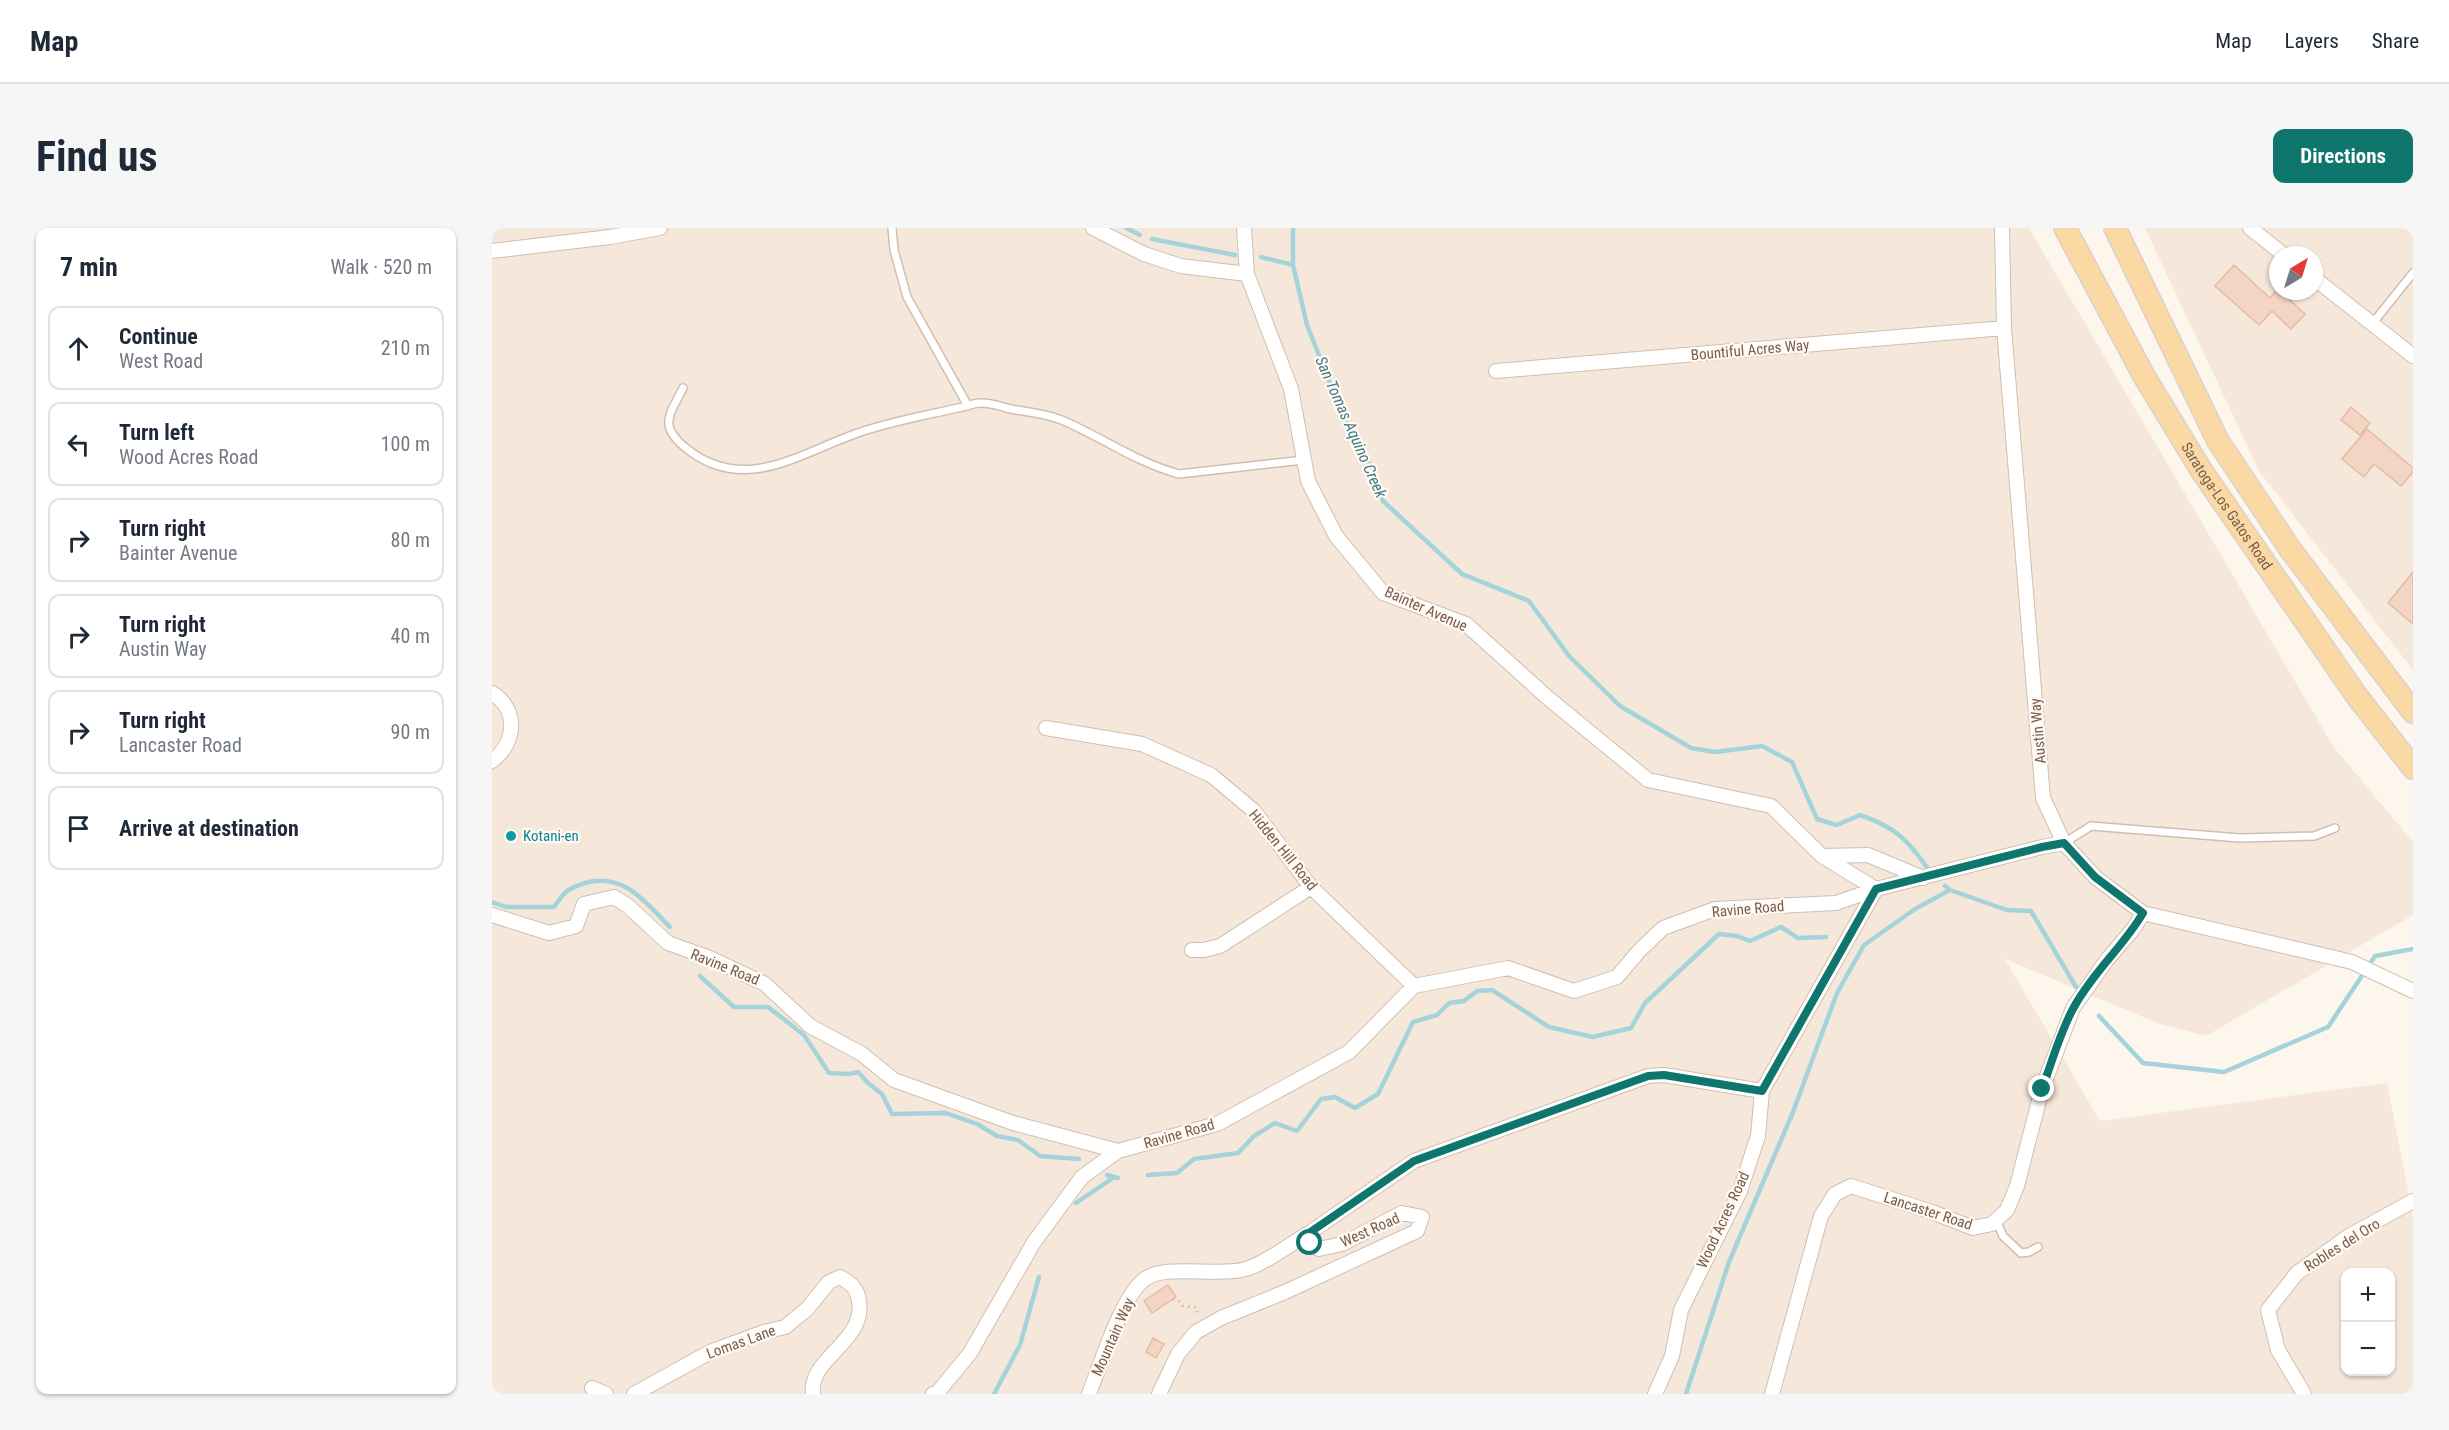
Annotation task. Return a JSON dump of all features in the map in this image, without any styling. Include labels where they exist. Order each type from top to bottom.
[{"type":"main road","name":"Saratoga-Los Gatos Road","points":[[2065,228],[2144,376],[2201,470],[2356,695],[2413,768]]},
{"type":"main road","name":"Saratoga-Los Gatos Road","points":[[2115,228],[2218,441],[2290,549],[2413,712]]},
{"type":"street","points":[[492,251],[610,237],[660,228]]},
{"type":"street","points":[[1093,228],[1144,254],[1181,266],[1247,274]]},
{"type":"street","name":"Bainter Avenue","points":[[1244,228],[1247,274],[1291,389],[1308,481],[1336,536],[1383,593],[1466,624],[1548,698],[1648,780],[1771,806],[1822,856],[1876,889]]},
{"type":"street","name":"Austin Way","points":[[2002,228],[2004,328],[2043,798],[2064,843],[2095,877],[2143,913],[2352,962],[2375,975],[2413,991]]},
{"type":"street","points":[[2250,228],[2273,246]]},
{"type":"street","points":[[2323,285],[2413,356]]},
{"type":"street","name":"Bountiful Acres Way","points":[[1496,371],[2004,328]]},
{"type":"street","points":[[492,693],[501,698],[508,709],[512,724],[511,737],[501,755],[492,761]]},
{"type":"street","name":"Hidden Hill Road","points":[[1046,728],[1142,744],[1211,775],[1254,811],[1311,887],[1414,986]]},
{"type":"street","points":[[1876,889],[2064,843]]},
{"type":"street","points":[[1822,856],[1868,855],[1923,878]]},
{"type":"street","points":[[1192,950],[1204,951],[1220,946],[1311,887]]},
{"type":"street","name":"Ravine Road","points":[[492,915],[549,933],[576,926],[584,904],[614,897],[628,906],[668,943],[710,958],[765,984],[810,1026],[862,1054],[894,1080],[1013,1123],[1118,1151],[1217,1124],[1349,1052],[1414,986],[1508,968],[1574,991],[1617,977],[1663,928],[1715,909],[1836,903],[1876,889]]},
{"type":"street","name":"Wood Acres Road","points":[[1654,1394],[1672,1356],[1681,1310],[1740,1191],[1758,1136],[1762,1091],[1876,889]]},
{"type":"street","name":"Lancaster Road","points":[[1772,1394],[1821,1216],[1835,1194],[1851,1186],[1973,1228],[1992,1224],[2007,1210],[2017,1186],[2042,1089],[2073,1008],[2143,913]]},
{"type":"street","name":"West Road","points":[[1159,1394],[1178,1354],[1196,1332],[1221,1318],[1285,1292],[1417,1231],[1422,1217],[1402,1213],[1342,1244],[1319,1249],[1310,1243],[1309,1233],[1414,1161],[1648,1076],[1664,1075],[1762,1091]]},
{"type":"street","points":[[933,1394],[938,1392],[970,1353],[1034,1242],[1075,1186],[1082,1177],[1118,1151]]},
{"type":"street","name":"Robles del Oro","points":[[2304,1394],[2278,1350],[2268,1310],[2297,1273],[2349,1236],[2413,1201]]},
{"type":"street","name":"Mountain Way","points":[[1089,1394],[1121,1315],[1133,1291],[1145,1278],[1166,1272],[1221,1274],[1250,1268],[1309,1233]]},
{"type":"street","name":"Lomas Lane","points":[[634,1394],[712,1351],[784,1327],[807,1309],[830,1282],[840,1277],[851,1283],[858,1292],[860,1318],[849,1337],[824,1364],[812,1386],[813,1394]]},
{"type":"street","points":[[592,1388],[606,1394]]},
{"type":"lane","points":[[892,228],[894,250],[907,297],[968,406]]},
{"type":"lane","points":[[2372,324],[2413,273]]},
{"type":"lane","points":[[683,387],[667,421],[669,430],[679,442],[699,458],[712,465],[733,470],[763,469],[854,435],[926,414],[980,402],[1062,420],[1160,469],[1179,474],[1304,460]]},
{"type":"lane","points":[[2064,843],[2091,826],[2240,838],[2314,836],[2335,828]]},
{"type":"lane","points":[[1996,1220],[2003,1236],[2021,1253],[2029,1252],[2038,1246]]},
{"type":"path","points":[[1173,1299],[1178,1300],[1183,1306],[1196,1307],[1203,1328]]},
{"type":"shaded area","points":[[492,228],[2029,228],[2333,746],[2413,842],[2413,915],[2206,1036],[2157,1023],[2005,959],[2100,1121],[2387,1083],[2413,1216],[2413,1394],[492,1394]]},
{"type":"shaded area","points":[[2145,228],[2413,228],[2413,670],[2259,471]]},
{"type":"building","points":[[2234,265],[2269,297],[2269,300],[2290,300],[2305,314],[2291,329],[2272,311],[2259,325],[2215,286]]},
{"type":"building","points":[[2351,407],[2370,423],[2360,435],[2341,420]]},
{"type":"building","points":[[2367,429],[2413,468],[2413,472],[2401,486],[2374,464],[2364,477],[2342,459]]},
{"type":"building","points":[[2413,572],[2413,624],[2388,603]]},
{"type":"building","points":[[1168,1285],[1176,1297],[1152,1313],[1144,1301]]},
{"type":"building","points":[[1153,1338],[1164,1344],[1156,1358],[1146,1352]]},
{"type":"waterway","points":[[1126,228],[1140,235]]},
{"type":"waterway","name":"San Tomas Aquino Creek","points":[[1293,228],[1293,265],[1307,325],[1343,416],[1368,461],[1383,501],[1462,574],[1529,601],[1569,656],[1620,706],[1691,748],[1715,752],[1762,746],[1792,762],[1817,819],[1837,825],[1860,815],[1882,824],[1899,835],[1928,869]]},
{"type":"waterway","points":[[1152,239],[1235,255]]},
{"type":"waterway","points":[[1261,257],[1293,265]]},
{"type":"waterway","points":[[492,902],[506,907],[554,907],[564,894],[574,887],[599,881],[611,882],[622,885],[633,892],[670,927]]},
{"type":"waterway","name":"San Tomas Aquino Creek","points":[[1945,886],[1950,890],[2007,910],[2031,911],[2076,987]]},
{"type":"waterway","points":[[1686,1394],[1729,1262],[1793,1112],[1837,993],[1864,945],[1915,909],[1950,890]]},
{"type":"waterway","points":[[1148,1175],[1177,1173],[1194,1159],[1238,1153],[1254,1136],[1275,1123],[1297,1131],[1321,1099],[1335,1097],[1355,1108],[1378,1094],[1413,1022],[1437,1015],[1449,1003],[1464,1001],[1477,991],[1492,990],[1549,1027],[1593,1037],[1631,1028],[1645,1003],[1719,934],[1737,936],[1750,941],[1781,927],[1798,938],[1826,937]]},
{"type":"waterway","name":"San Tomas Aquino Creek","points":[[2099,1016],[2143,1063],[2224,1072],[2328,1027],[2375,956],[2413,949]]},
{"type":"waterway","points":[[700,976],[734,1007],[768,1007],[804,1035],[829,1073],[858,1072],[882,1094],[892,1114],[946,1113],[977,1124],[997,1136],[1018,1140],[1040,1156],[1079,1159]]},
{"type":"waterway","points":[[1107,1175],[1118,1178]]},
{"type":"waterway","points":[[1076,1203],[1113,1178]]},
{"type":"waterway","points":[[994,1394],[1020,1345],[1039,1277]]},
{"type":"place","name":"Kotani-en","points":[[511,836]]},
{"type":"route","points":[[1310,1243],[1309,1233],[1414,1161],[1648,1076],[1664,1075],[1762,1091],[1876,889],[2064,843],[2095,877],[2143,913],[2073,1008],[2042,1089]]}]
